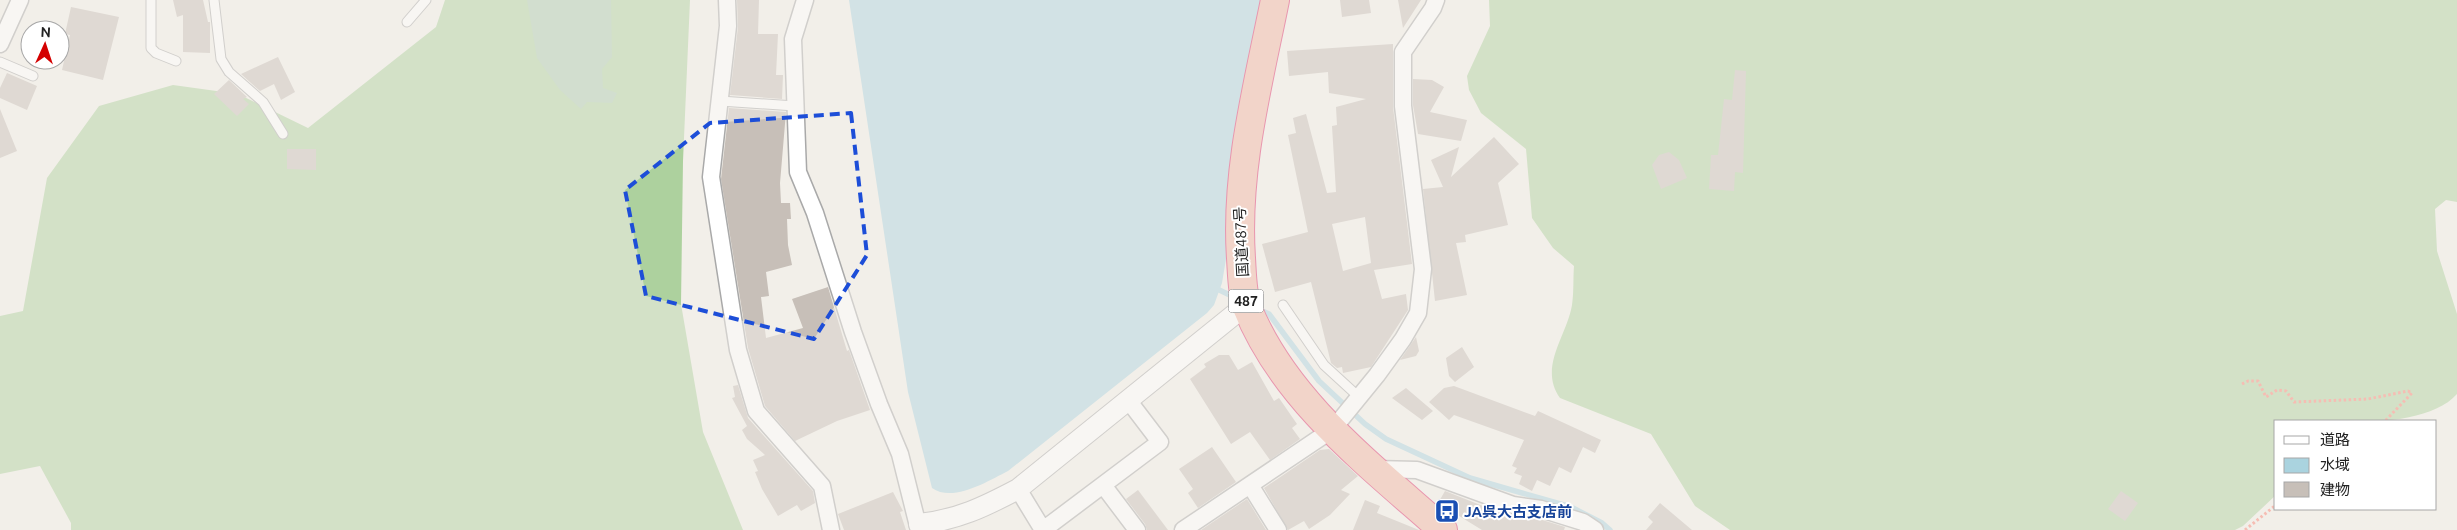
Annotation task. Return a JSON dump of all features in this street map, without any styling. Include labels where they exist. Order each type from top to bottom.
[{"type":"highway","name":"国道487号","points":[[1275,0],[1241,176],[1238,221],[1246,305],[1283,373],[1332,429],[1443,530]]},
{"type":"street","points":[[0,44],[4,24],[20,0]]},
{"type":"street","points":[[727,0],[728,26],[712,177],[738,350],[756,411],[822,486],[831,530]]},
{"type":"street","points":[[805,0],[793,39],[798,172],[816,213],[876,395],[900,454],[919,527],[945,522],[984,508],[1018,489],[1246,305]]},
{"type":"street","points":[[1184,530],[1332,429],[1360,398],[1403,339],[1418,313],[1423,269],[1403,106],[1403,52],[1433,8],[1436,0]]},
{"type":"street","points":[[1018,489],[1043,530],[1160,442],[1128,400]]},
{"type":"street","points":[[1375,469],[1417,470],[1513,505],[1541,509],[1583,522],[1595,530]]},
{"type":"street","points":[[1250,484],[1278,530]]},
{"type":"street","points":[[1103,485],[1137,530]]},
{"type":"lane","points":[[151,0],[152,48],[156,53],[176,62]]},
{"type":"lane","points":[[214,0],[221,59],[229,72],[263,102],[283,134]]},
{"type":"lane","points":[[407,22],[426,0]]},
{"type":"lane","points":[[0,62],[33,76]]},
{"type":"lane","points":[[720,101],[796,106]]},
{"type":"lane","points":[[1282,305],[1324,365],[1360,398]]},
{"type":"path","points":[[2242,384],[2248,380],[2258,381],[2266,397],[2277,390],[2286,391],[2294,402],[2368,398],[2408,391],[2412,393],[2386,420]]},
{"type":"path","points":[[2245,530],[2274,507]]},
{"type":"highlighted area","points":[[851,113],[867,255],[814,339],[646,296],[625,190],[710,123]]},
{"type":"green space","points":[[445,0],[690,0],[683,161],[681,304],[703,432],[743,530],[71,530],[71,523],[40,466],[0,474],[0,316],[23,311],[47,178],[99,106],[173,85],[238,94],[308,128],[436,27]]},
{"type":"green space","points":[[527,0],[611,0],[612,57],[602,69],[603,88],[617,93],[612,103],[587,102],[581,109],[560,90],[537,58]]},
{"type":"green space","points":[[1489,0],[2457,0],[2457,202],[2446,200],[2435,209],[2437,251],[2457,314],[2457,394],[2441,406],[2421,414],[2397,419],[2274,420],[2274,497],[2243,526],[2235,530],[1730,530],[1695,506],[1651,434],[1560,398],[1554,386],[1552,375],[1553,363],[1572,305],[1574,266],[1553,248],[1532,218],[1526,149],[1481,113],[1469,90],[1467,76],[1490,26]]},
{"type":"water","points":[[849,0],[1264,0],[1226,211],[1226,259],[1222,283],[1214,305],[1207,313],[1008,471],[981,485],[960,492],[940,492],[932,488],[908,392]]},
{"type":"building","points":[[173,0],[203,0],[208,22],[210,22],[210,53],[183,52],[183,15],[177,17]]},
{"type":"building","points":[[737,0],[759,0],[758,34],[778,34],[776,75],[783,75],[782,99],[730,95],[738,27]]},
{"type":"building","points":[[1340,0],[1369,0],[1371,13],[1342,17]]},
{"type":"building","points":[[1398,0],[1421,0],[1403,28]]},
{"type":"building","points":[[71,7],[119,17],[103,80],[62,70],[70,70],[70,20],[68,20]]},
{"type":"building","points":[[1393,44],[1393,107],[1412,264],[1374,270],[1382,299],[1406,294],[1408,310],[1371,367],[1343,373],[1342,367],[1337,368],[1331,363],[1311,282],[1275,292],[1262,244],[1308,232],[1288,135],[1296,133],[1293,118],[1306,114],[1327,193],[1336,192],[1332,126],[1337,125],[1336,107],[1366,99],[1329,93],[1328,72],[1289,76],[1287,51]],"holes":[[[1365,217],[1371,263],[1343,271],[1332,224]]]},
{"type":"building","points":[[278,57],[295,92],[281,100],[274,84],[260,91],[241,74]]},
{"type":"building","points":[[1735,70],[1746,71],[1743,173],[1735,172],[1734,191],[1709,189],[1711,155],[1718,155],[1724,99],[1732,100]]},
{"type":"building","points":[[7,73],[37,86],[27,110],[0,98],[0,88]]},
{"type":"building","points":[[1413,79],[1432,80],[1444,87],[1430,112],[1467,120],[1461,141],[1418,134],[1413,105]]},
{"type":"building","points":[[229,80],[247,97],[243,99],[249,104],[237,116],[214,94]]},
{"type":"building","points":[[729,108],[786,112],[780,183],[781,203],[790,203],[791,219],[787,219],[788,245],[792,265],[766,272],[769,296],[761,297],[766,338],[803,328],[792,299],[828,287],[847,351],[849,350],[870,410],[837,421],[795,441],[765,406],[748,348],[721,179]]},
{"type":"building","points":[[0,109],[17,151],[0,158]]},
{"type":"building","points":[[1494,137],[1519,164],[1498,183],[1508,225],[1465,235],[1466,242],[1456,243],[1467,295],[1435,301],[1423,189],[1443,187],[1431,160],[1459,147],[1451,177]]},
{"type":"building","points":[[287,149],[316,149],[316,170],[287,169]]},
{"type":"building","points":[[1669,152],[1679,160],[1687,178],[1661,189],[1652,165],[1659,155]]},
{"type":"building","points":[[1416,337],[1419,351],[1416,356],[1400,360]]},
{"type":"building","points":[[1462,347],[1474,367],[1455,382],[1449,376],[1446,358]]},
{"type":"building","points":[[1219,355],[1229,355],[1238,370],[1252,362],[1274,401],[1279,398],[1297,424],[1292,428],[1300,439],[1270,460],[1250,432],[1231,444],[1190,379],[1206,367],[1204,364]]},
{"type":"building","points":[[738,385],[748,418],[813,491],[815,503],[801,511],[797,505],[778,516],[762,489],[755,472],[758,471],[753,460],[765,455],[747,439],[742,430],[747,426],[732,398],[735,397],[733,386]]},
{"type":"building","points":[[1454,386],[1535,416],[1538,411],[1601,440],[1595,453],[1583,447],[1571,473],[1559,467],[1550,486],[1537,480],[1532,491],[1519,484],[1522,476],[1514,473],[1517,468],[1512,466],[1524,440],[1454,415],[1449,420],[1429,402],[1444,388]]},
{"type":"building","points":[[1406,388],[1433,411],[1422,420],[1392,398]]},
{"type":"building","points":[[1212,447],[1236,482],[1198,508],[1188,493],[1193,489],[1179,469]]},
{"type":"building","points":[[1329,449],[1358,476],[1341,490],[1350,494],[1330,515],[1309,529],[1304,521],[1288,530],[1264,488],[1320,450]]},
{"type":"building","points":[[1138,490],[1168,530],[1147,530],[1145,524],[1126,499]]},
{"type":"building","points":[[1445,491],[1498,512],[1539,519],[1565,527],[1564,530],[1482,530],[1438,503]]},
{"type":"building","points":[[2121,491],[2138,503],[2125,521],[2108,509]]},
{"type":"building","points":[[893,492],[903,511],[900,512],[906,530],[844,530],[838,514]]},
{"type":"building","points":[[1247,499],[1266,530],[1201,530]]},
{"type":"building","points":[[1365,500],[1380,506],[1377,513],[1419,530],[1353,530]]},
{"type":"building","points":[[1660,503],[1692,530],[1646,530],[1653,522],[1648,517]]},
{"type":"waterway","points":[[1213,287],[1236,298]]},
{"type":"waterway","points":[[1258,309],[1269,314],[1319,381],[1365,424],[1386,439],[1470,478],[1571,507],[1602,523],[1610,530]]},
{"type":"place","name":"JA呉大古支店前","points":[[1447,511]]}]
